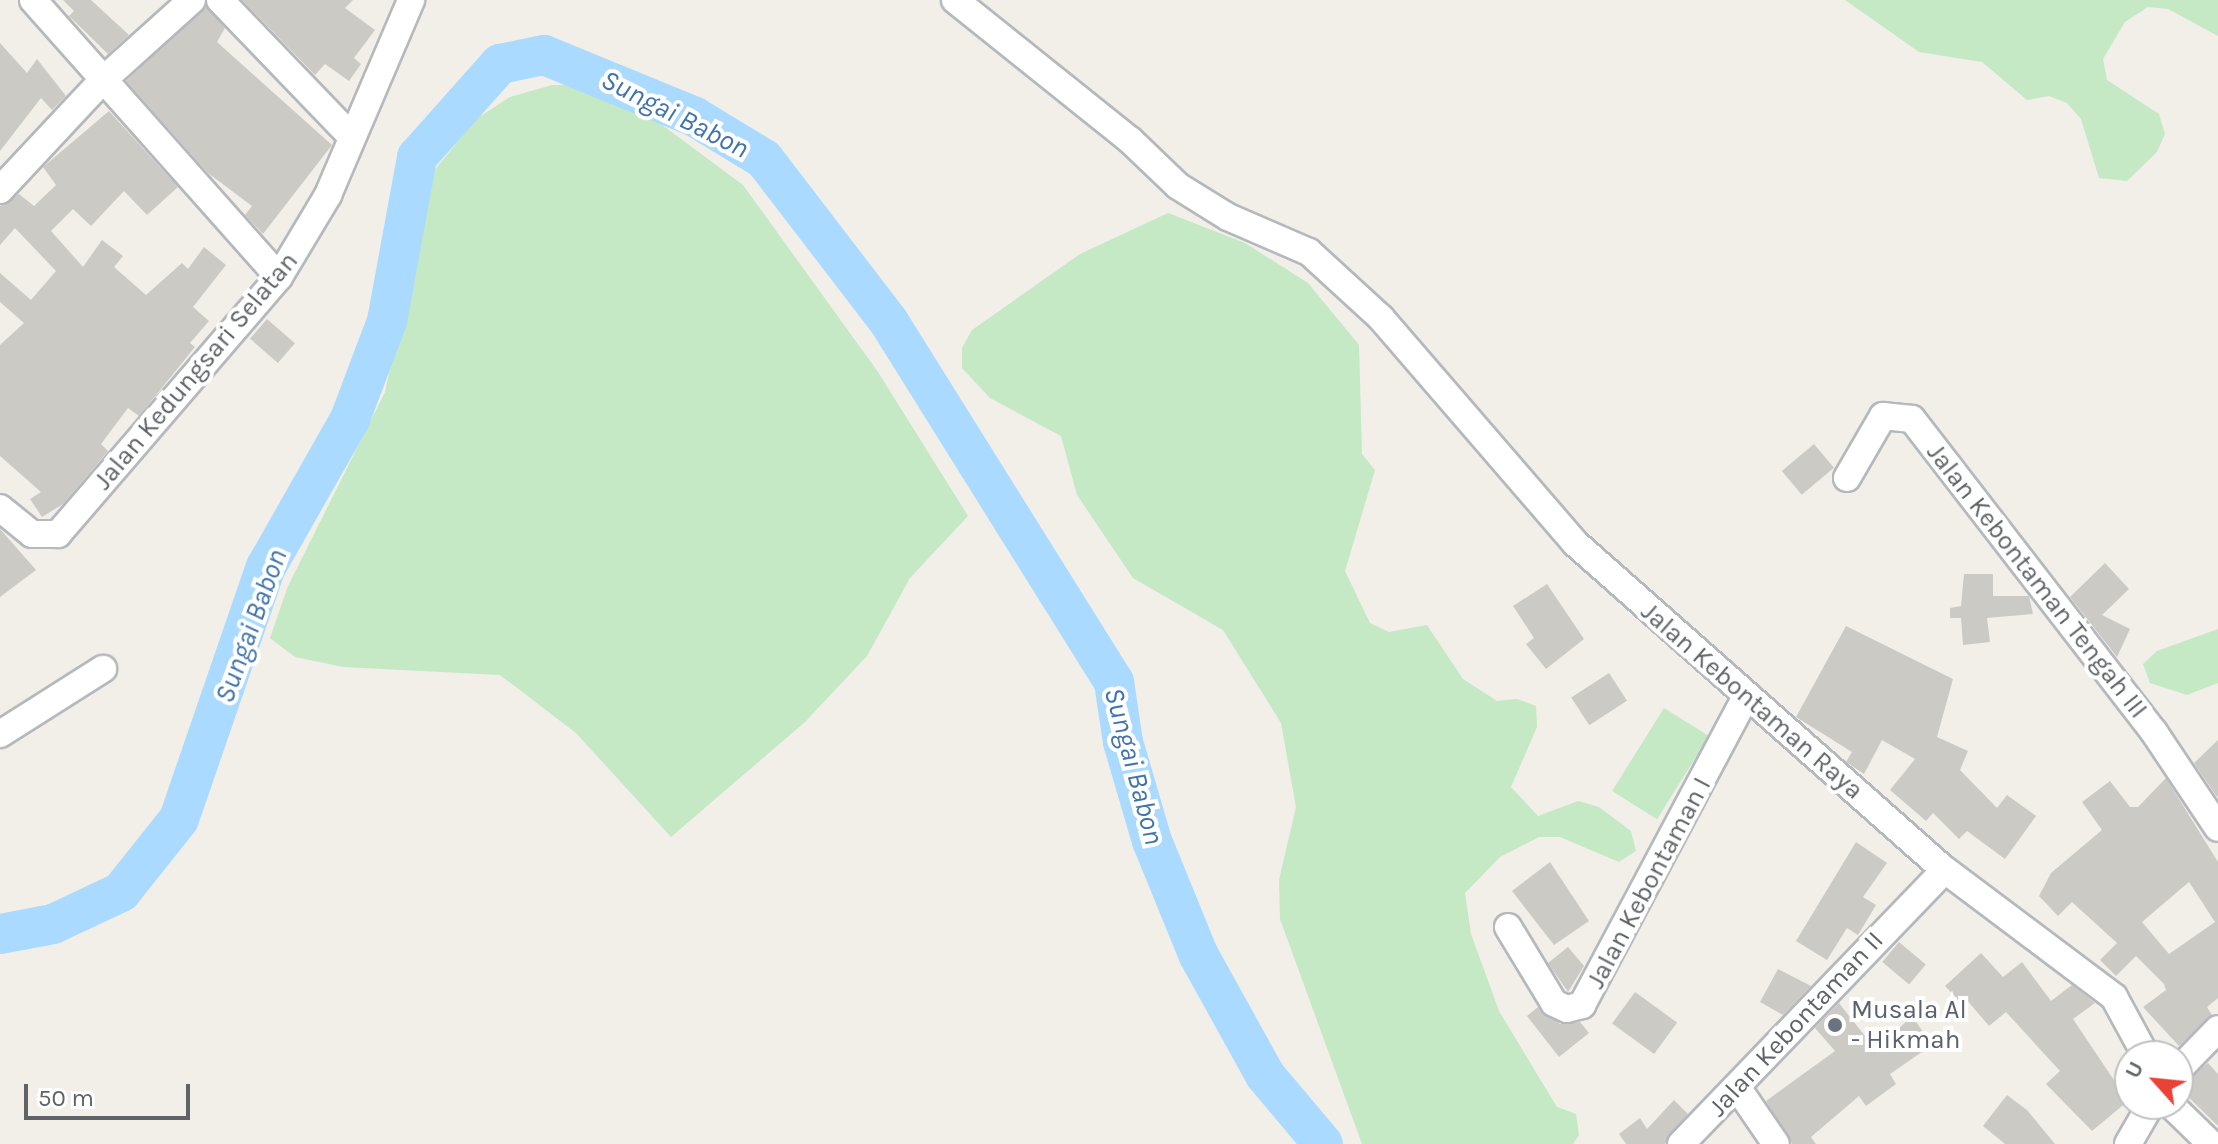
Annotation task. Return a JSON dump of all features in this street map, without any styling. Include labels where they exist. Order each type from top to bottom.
[{"type":"street","points":[[33,0],[279,277]]},
{"type":"street","points":[[0,190],[102,81],[192,0]]},
{"type":"street","points":[[220,0],[351,136]]},
{"type":"street","name":"Jalan Kedungsari Selatan","points":[[0,508],[32,534],[58,534],[279,277],[328,195],[411,0]]},
{"type":"street","name":"Jalan Kebontaman Raya","points":[[955,0],[1130,140],[1178,186],[1228,217],[1309,252],[1381,318],[1575,543],[1945,870],[2114,997],[2137,1040]]},
{"type":"street","name":"Jalan Kebontaman Tengah III","points":[[1847,478],[1883,416],[1912,419],[2154,732],[2218,828]]},
{"type":"street","points":[[0,734],[103,669]]},
{"type":"street","name":"Jalan Kebontaman I","points":[[1508,927],[1554,1003],[1582,1005],[1746,696]]},
{"type":"street","name":"Jalan Kebontaman II","points":[[1681,1144],[1739,1090],[1867,945],[1945,870]]},
{"type":"street","points":[[2194,1054],[2218,1029]]},
{"type":"street","points":[[1739,1090],[1776,1144]]},
{"type":"street","points":[[2128,1144],[2142,1120]]},
{"type":"street","points":[[2186,1120],[2211,1144]]},
{"type":"green space","points":[[1845,0],[2218,0],[2218,36],[2168,9],[2148,7],[2125,22],[2103,59],[2107,80],[2159,114],[2165,134],[2157,152],[2127,181],[2099,178],[2081,119],[2067,103],[2049,96],[2027,100],[1982,62],[1919,52]]},
{"type":"green space","points":[[552,85],[572,85],[650,116],[743,185],[878,372],[968,516],[910,578],[867,656],[805,722],[671,837],[576,733],[500,675],[343,667],[295,657],[270,638],[288,586],[385,392],[433,172],[476,119],[510,97]]},
{"type":"green space","points":[[1168,213],[1245,243],[1308,283],[1359,345],[1362,454],[1375,470],[1345,571],[1370,623],[1389,632],[1427,625],[1463,679],[1497,701],[1517,699],[1536,706],[1537,727],[1511,787],[1538,816],[1578,801],[1599,807],[1631,831],[1636,851],[1619,862],[1560,837],[1539,837],[1500,857],[1465,893],[1471,934],[1499,1011],[1557,1107],[1576,1114],[1579,1135],[1573,1144],[1362,1144],[1280,919],[1279,880],[1296,807],[1281,723],[1223,630],[1133,578],[1077,495],[1061,436],[990,398],[962,368],[962,348],[972,330],[1080,254]]},
{"type":"green space","points":[[2218,629],[2218,683],[2187,695],[2150,683],[2143,664],[2157,651]]},
{"type":"green space","points":[[1664,708],[1709,736],[1657,819],[1612,791]]},
{"type":"building","points":[[63,0],[91,0],[129,35],[108,54],[69,16],[74,11]]},
{"type":"building","points":[[242,0],[353,0],[345,8],[375,30],[354,58],[361,64],[349,81],[325,64],[315,75]]},
{"type":"building","points":[[206,7],[225,28],[217,42],[332,145],[263,234],[245,215],[252,206],[208,173],[126,81]]},
{"type":"building","points":[[0,43],[27,73],[37,59],[66,96],[52,110],[41,98],[0,151]]},
{"type":"building","points":[[109,111],[178,187],[147,215],[124,191],[91,226],[73,209],[51,231],[83,267],[102,240],[123,256],[114,267],[146,295],[182,263],[188,269],[204,247],[226,265],[193,307],[209,321],[190,343],[195,347],[139,416],[128,408],[101,444],[108,451],[63,504],[42,517],[30,499],[41,492],[0,456],[0,345],[24,323],[0,302],[0,273],[31,300],[56,271],[15,228],[0,245],[0,206],[19,194],[34,206],[56,185],[43,167]]},
{"type":"building","points":[[267,319],[295,343],[278,363],[250,339]]},
{"type":"building","points":[[1814,444],[1834,468],[1802,495],[1782,471]]},
{"type":"building","points":[[0,529],[36,570],[0,597]]},
{"type":"building","points":[[2105,563],[2129,589],[2102,615],[2130,629],[2117,657],[2070,597]]},
{"type":"building","points":[[1964,574],[1993,574],[1993,596],[2029,596],[2033,614],[1987,618],[1990,642],[1963,645],[1961,618],[1950,618],[1950,608],[1961,606]]},
{"type":"building","points":[[1547,584],[1584,639],[1546,669],[1526,644],[1534,638],[1513,606]]},
{"type":"building","points":[[1846,626],[1953,679],[1937,737],[1968,751],[1960,770],[1997,808],[2007,795],[2036,816],[2005,859],[1967,831],[1959,839],[1933,813],[1926,821],[1890,790],[1915,759],[1882,740],[1864,774],[1846,762],[1852,752],[1796,717]]},
{"type":"building","points":[[1609,673],[1627,701],[1589,725],[1571,698]]},
{"type":"building","points":[[2218,740],[2218,796],[2217,797],[2194,763]]},
{"type":"building","points":[[2166,778],[2218,862],[2218,998],[2207,1007],[2212,1015],[2185,1040],[2173,1040],[2143,1007],[2166,990],[2164,984],[2136,956],[2116,976],[2100,960],[2117,943],[2072,902],[2058,916],[2039,896],[2051,873],[2102,830],[2082,802],[2110,781],[2130,807],[2138,807]],"holes":[[[2189,882],[2215,922],[2169,954],[2142,922]]]},
{"type":"building","points":[[1856,842],[1887,863],[1863,897],[1876,905],[1858,935],[1847,928],[1827,960],[1796,941]]},
{"type":"building","points":[[1550,862],[1589,921],[1554,945],[1512,891]]},
{"type":"building","points":[[1899,942],[1926,964],[1909,984],[1882,962]]},
{"type":"building","points":[[1568,947],[1584,966],[1568,992],[1548,963]]},
{"type":"building","points":[[1981,953],[2003,977],[2022,962],[2051,1001],[2072,985],[2095,1003],[2073,1019],[2114,1080],[2114,1113],[2092,1131],[2046,1084],[2060,1071],[2006,1012],[1989,1026],[1966,999],[1961,1003],[1945,986]]},
{"type":"building","points":[[1778,969],[1811,986],[1783,1015],[1760,1002]]},
{"type":"building","points":[[1635,992],[1677,1023],[1654,1054],[1612,1024]]},
{"type":"building","points":[[1839,1003],[1876,1050],[1912,1016],[1932,1045],[1890,1074],[1896,1084],[1866,1106],[1859,1096],[1811,1137],[1816,1144],[1792,1144],[1766,1101],[1835,1051],[1815,1028]]},
{"type":"building","points":[[1538,1007],[1560,1024],[1580,1022],[1589,1033],[1559,1057],[1527,1016]]},
{"type":"building","points":[[2208,1063],[2218,1074],[2218,1126],[2194,1103],[2194,1074]]},
{"type":"building","points":[[2007,1095],[2027,1110],[2055,1144],[2005,1144],[1983,1126]]},
{"type":"building","points":[[1674,1100],[1688,1114],[1665,1144],[1626,1144],[1619,1134],[1640,1118],[1647,1129]]},
{"type":"waterway","name":"Sungai Babon","points":[[0,934],[53,924],[121,892],[179,819],[266,567],[350,419],[387,321],[417,157],[500,64],[544,55],[695,117],[764,159],[889,322],[1114,682],[1123,742],[1152,841],[1198,954],[1265,1075],[1323,1144]]},
{"type":"place","name":"Musala Al - Hikmah","points":[[1835,1025]]}]
